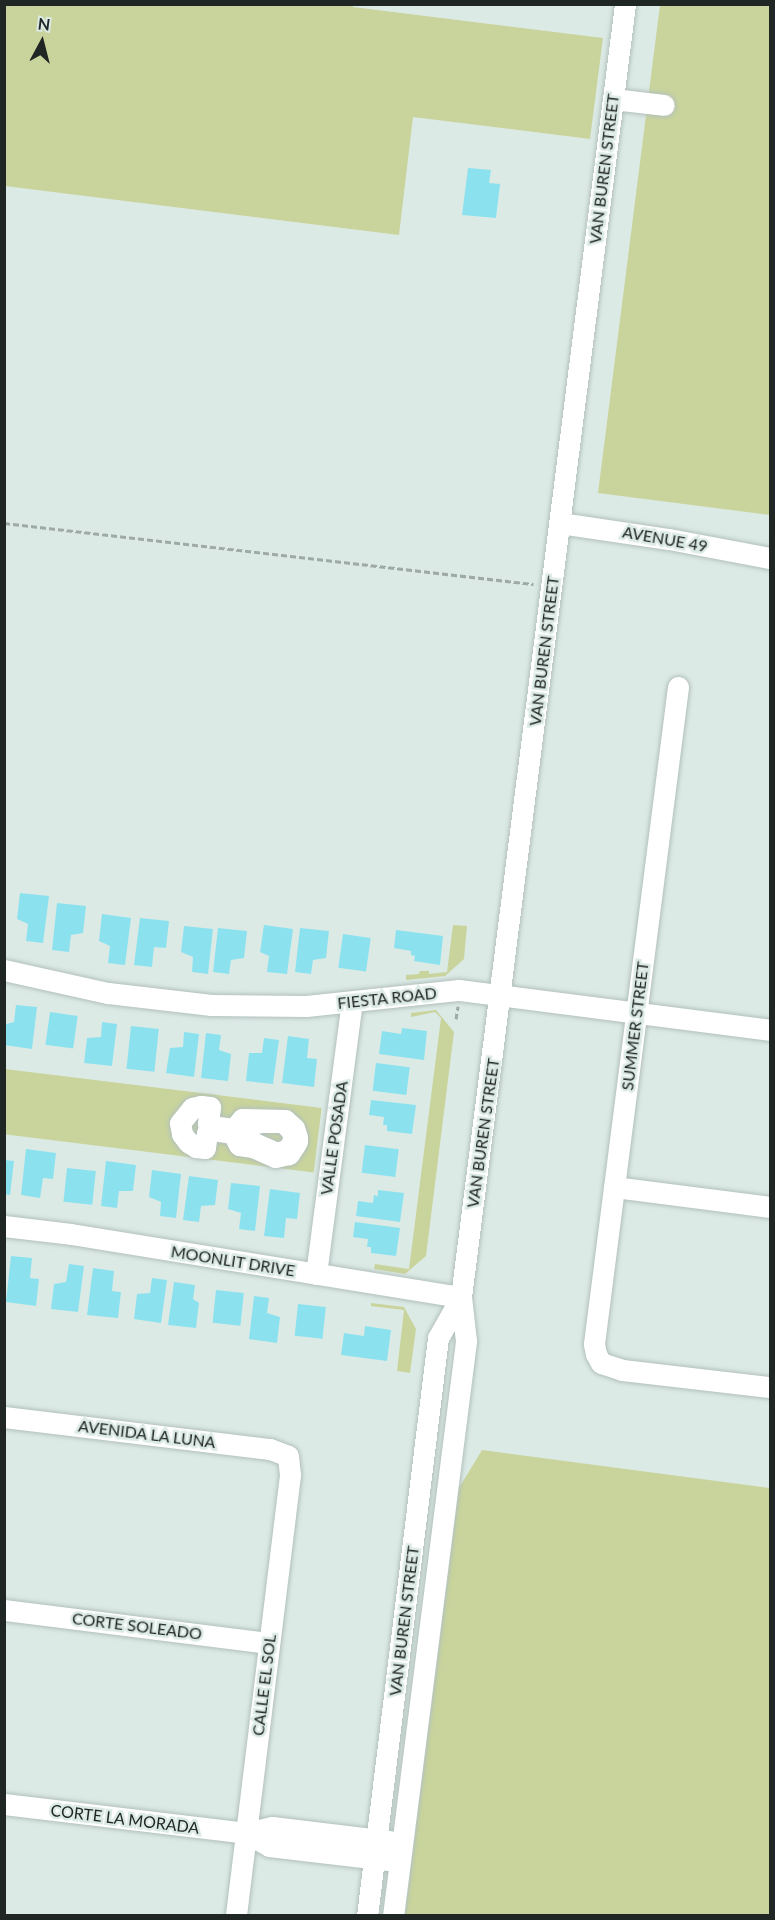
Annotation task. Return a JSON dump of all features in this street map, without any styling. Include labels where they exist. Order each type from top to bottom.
[{"type":"street","name":"VAN BUREN STREET","points":[[393,1916],[466,1341],[461,1297],[625,4]]},
{"type":"street","points":[[613,99],[664,105]]},
{"type":"street","name":"AVENUE 49","points":[[560,524],[669,539],[771,558]]},
{"type":"street","name":"SUMMER STREET","points":[[678,687],[594,1344],[601,1363],[622,1370],[771,1387]]},
{"type":"street","name":"FIESTA ROAD","points":[[4,970],[108,993],[211,1005],[260,1008],[352,1002],[459,990],[771,1030]]},
{"type":"street","name":"VALLE POSADA","points":[[316,1274],[352,1002]]},
{"type":"street","points":[[210,1107],[208,1123],[211,1126],[234,1128],[242,1119],[279,1119],[290,1123],[297,1137],[293,1137],[292,1131],[283,1122],[249,1123],[241,1132],[243,1138],[252,1143],[276,1153],[282,1153],[293,1141],[297,1142],[289,1154],[275,1157],[253,1147],[238,1145],[233,1133],[211,1130],[207,1133],[205,1148],[196,1147],[182,1134],[180,1123],[192,1108],[210,1107]]},
{"type":"street","points":[[614,1187],[771,1207]]},
{"type":"street","name":"MOONLIT DRIVE","points":[[4,1226],[71,1234],[461,1297]]},
{"type":"street","name":"VAN BUREN STREET","points":[[368,1916],[438,1338],[461,1297]]},
{"type":"street","name":"AVENIDA LA LUNA","points":[[4,1417],[270,1449],[288,1456]]},
{"type":"street","name":"CALLE EL SOL","points":[[236,1916],[290,1475],[288,1456]]},
{"type":"street","name":"CORTE SOLEADO","points":[[4,1610],[269,1643]]},
{"type":"street","name":"CORTE LA MORADA","points":[[4,1804],[246,1833],[272,1827],[376,1849],[401,1852]]},
{"type":"path","points":[[4,523],[552,586]]},
{"type":"green space","points":[[5,4],[353,5],[353,7],[603,38],[590,139],[413,117],[399,235],[5,186]]},
{"type":"green space","points":[[660,5],[770,5],[770,515],[598,493]]},
{"type":"green space","points":[[453,925],[467,926],[464,959],[445,976],[406,980],[406,975],[419,974],[420,971],[429,971],[429,974],[447,972]]},
{"type":"green space","points":[[436,1010],[454,1032],[426,1256],[405,1274],[374,1269],[375,1264],[409,1269],[441,1018],[435,1012],[411,1017],[411,1013]]},
{"type":"green space","points":[[5,1069],[322,1108],[314,1172],[4,1134]]},
{"type":"green space","points":[[371,1303],[404,1307],[416,1329],[410,1373],[397,1371],[404,1310],[371,1306]]},
{"type":"green space","points":[[482,1450],[770,1488],[770,1915],[405,1915],[459,1488]]},
{"type":"building","points":[[468,168],[491,170],[489,183],[500,184],[496,218],[462,215]]},
{"type":"building","points":[[20,893],[49,896],[43,943],[26,941],[28,924],[17,919]]},
{"type":"building","points":[[57,903],[86,906],[83,933],[71,935],[69,952],[52,950]]},
{"type":"building","points":[[102,914],[131,918],[125,965],[108,963],[110,946],[99,941]]},
{"type":"building","points":[[140,918],[169,921],[166,948],[154,947],[152,967],[134,965]]},
{"type":"building","points":[[264,925],[293,929],[287,974],[267,972],[269,956],[260,952]]},
{"type":"building","points":[[184,926],[213,929],[208,974],[192,972],[193,957],[181,952]]},
{"type":"building","points":[[218,928],[247,931],[244,958],[231,960],[229,974],[213,972]]},
{"type":"building","points":[[300,928],[329,931],[326,958],[313,960],[311,974],[295,972]]},
{"type":"building","points":[[396,930],[443,936],[440,965],[414,961],[415,956],[411,955],[411,951],[394,948]]},
{"type":"building","points":[[343,934],[371,938],[366,972],[338,968]]},
{"type":"building","points":[[16,1005],[37,1007],[32,1049],[4,1045],[6,1024],[14,1022]]},
{"type":"building","points":[[50,1012],[78,1016],[73,1049],[45,1045]]},
{"type":"building","points":[[102,1022],[117,1024],[112,1066],[84,1063],[87,1038],[101,1037]]},
{"type":"building","points":[[131,1026],[159,1029],[154,1072],[127,1069]]},
{"type":"building","points":[[402,1028],[427,1031],[424,1060],[379,1054],[382,1031],[401,1034]]},
{"type":"building","points":[[184,1032],[199,1034],[194,1077],[166,1073],[170,1048],[183,1047]]},
{"type":"building","points":[[206,1033],[221,1035],[219,1050],[231,1054],[228,1081],[201,1078]]},
{"type":"building","points":[[288,1036],[309,1039],[307,1058],[317,1059],[314,1087],[282,1083]]},
{"type":"building","points":[[264,1038],[279,1040],[273,1084],[246,1081],[249,1053],[262,1053]]},
{"type":"building","points":[[376,1063],[410,1067],[406,1095],[373,1091]]},
{"type":"building","points":[[371,1100],[416,1105],[412,1134],[387,1131],[387,1125],[383,1125],[384,1117],[369,1115]]},
{"type":"building","points":[[365,1145],[399,1149],[395,1177],[362,1173]]},
{"type":"building","points":[[26,1149],[56,1153],[53,1179],[43,1178],[40,1198],[21,1195]]},
{"type":"building","points":[[4,1160],[14,1161],[10,1195],[4,1194]]},
{"type":"building","points":[[106,1161],[136,1165],[133,1191],[119,1191],[117,1208],[101,1206]]},
{"type":"building","points":[[67,1168],[96,1171],[92,1205],[63,1202]]},
{"type":"building","points":[[152,1170],[181,1174],[176,1218],[160,1216],[161,1202],[149,1197]]},
{"type":"building","points":[[189,1176],[218,1180],[215,1205],[201,1206],[199,1222],[183,1220]]},
{"type":"building","points":[[231,1183],[260,1186],[255,1231],[239,1229],[241,1213],[228,1209]]},
{"type":"building","points":[[270,1189],[300,1193],[297,1219],[286,1218],[284,1238],[264,1236]]},
{"type":"building","points":[[378,1190],[404,1193],[400,1222],[356,1216],[358,1201],[373,1203],[374,1195],[378,1196]]},
{"type":"building","points":[[355,1222],[400,1228],[396,1256],[371,1253],[371,1247],[367,1247],[368,1239],[353,1237]]},
{"type":"building","points":[[11,1256],[32,1258],[30,1278],[39,1279],[36,1306],[6,1302]]},
{"type":"building","points":[[69,1264],[84,1266],[78,1312],[51,1309],[54,1284],[66,1282]]},
{"type":"building","points":[[93,1268],[114,1271],[112,1291],[121,1292],[118,1318],[87,1315]]},
{"type":"building","points":[[152,1278],[167,1280],[161,1323],[134,1319],[137,1294],[150,1293]]},
{"type":"building","points":[[174,1282],[195,1285],[193,1299],[199,1303],[196,1328],[168,1325]]},
{"type":"building","points":[[216,1290],[244,1293],[240,1326],[213,1323]]},
{"type":"building","points":[[254,1296],[269,1298],[267,1313],[280,1317],[277,1343],[249,1339]]},
{"type":"building","points":[[298,1304],[326,1307],[323,1339],[295,1336]]},
{"type":"building","points":[[365,1326],[391,1330],[387,1361],[341,1355],[344,1333],[364,1336]]}]
